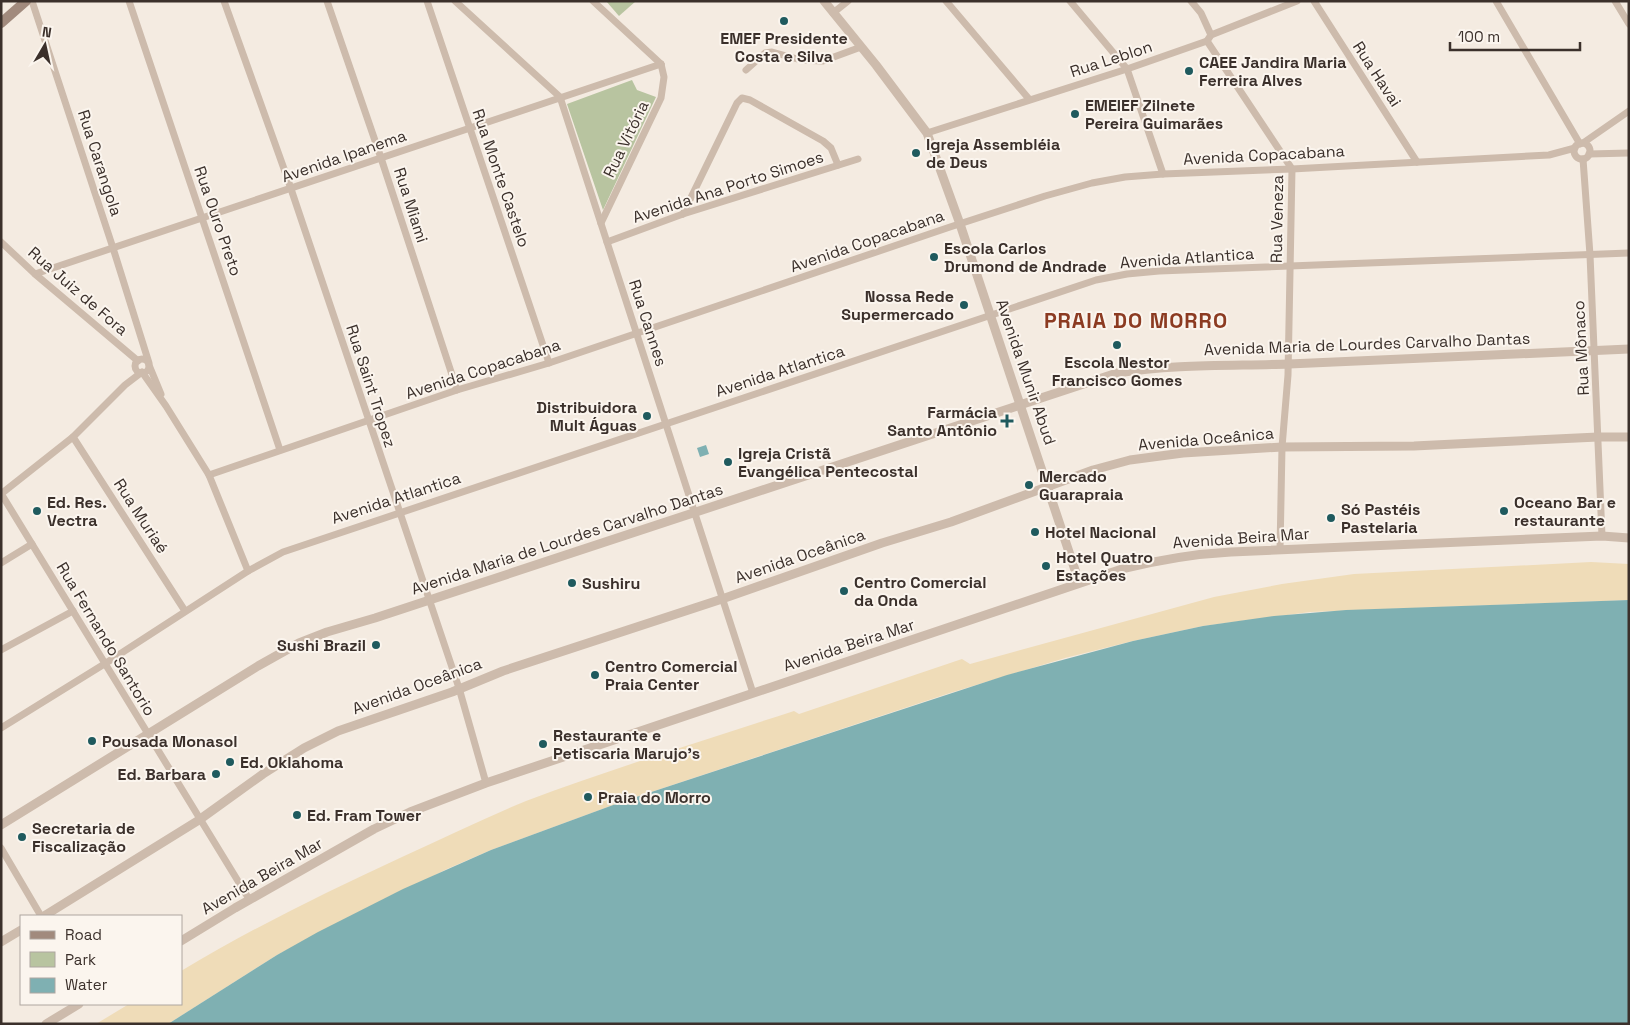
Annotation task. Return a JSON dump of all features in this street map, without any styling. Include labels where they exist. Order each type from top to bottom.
[{"type":"main road","points":[[1,23],[26,1]]},
{"type":"street","name":"Rua Carangola","points":[[32,1],[149,364],[166,406]]},
{"type":"street","name":"Rua Ouro Preto","points":[[129,1],[280,450]]},
{"type":"street","name":"Rua Saint Tropez","points":[[224,1],[291,188],[428,601],[459,688],[486,783]]},
{"type":"street","name":"Rua Miami","points":[[327,1],[457,390]]},
{"type":"street","name":"Rua Monte Castelo","points":[[427,1],[549,363]]},
{"type":"street","name":"Rua Cannes","points":[[455,1],[560,97],[753,693]]},
{"type":"street","points":[[593,1],[661,64]]},
{"type":"street","name":"Avenida Munir Abud","points":[[824,1],[927,133],[960,224],[1079,582]]},
{"type":"street","points":[[833,13],[848,1]]},
{"type":"street","points":[[946,1],[1030,99]]},
{"type":"street","points":[[1070,1],[1127,69],[1163,174]]},
{"type":"street","name":"Rua Veneza","points":[[1191,1],[1201,13],[1209,38],[1292,169],[1289,364],[1282,447],[1280,550]]},
{"type":"street","name":"Rua Leblon","points":[[927,133],[1127,69],[1209,38],[1297,1]]},
{"type":"street","name":"Rua Havai","points":[[1314,1],[1417,162]]},
{"type":"street","points":[[1496,1],[1583,150],[1592,137],[1629,111]]},
{"type":"street","points":[[1615,1],[1629,24]]},
{"type":"street","points":[[746,70],[766,53],[772,52],[801,60],[823,61],[861,47]]},
{"type":"street","name":"Avenida Ipanema","points":[[35,274],[661,64]]},
{"type":"street","name":"Rua Vitória","points":[[601,223],[661,98],[664,77],[661,64]]},
{"type":"street","points":[[683,214],[737,103],[742,98],[750,100],[823,141],[830,148],[838,165]]},
{"type":"street","name":"Avenida Copacabana","points":[[209,475],[457,390],[549,363],[960,224],[1045,196],[1092,183],[1125,177],[1163,174],[1417,162],[1549,154],[1583,150],[1629,153]]},
{"type":"street","name":"Rua Mônaco","points":[[1583,150],[1595,351],[1602,536]]},
{"type":"street","name":"Avenida Ana Porto Simoes","points":[[607,242],[683,214],[858,159]]},
{"type":"street","name":"Rua Juiz de Fora","points":[[1,242],[35,274],[138,362]]},
{"type":"street","name":"Avenida Atlantica","points":[[1,728],[106,664],[248,571],[282,552],[1096,280],[1127,274],[1159,271],[1629,253]]},
{"type":"street","name":"Rua Carangola","points":[[138,362],[140,334]]},
{"type":"street","name":"Avenida Maria de Lourdes Carvalho Dantas","points":[[1,825],[148,736],[258,666],[299,644],[327,632],[428,601],[1118,373],[1142,369],[1234,364],[1289,364],[1629,349]]},
{"type":"street","points":[[2,495],[72,437],[125,385],[146,371],[149,364],[146,360],[138,362],[125,385]]},
{"type":"street","points":[[138,362],[138,370],[142,372]]},
{"type":"street","name":"Rua Carangola","points":[[142,372],[166,406],[209,475],[248,571]]},
{"type":"street","name":"Rua Muriaé","points":[[72,437],[185,611]]},
{"type":"street","name":"Avenida Oceânica","points":[[44,915],[199,820],[263,774],[323,738],[362,722],[452,692],[503,671],[722,599],[882,543],[951,522],[1093,470],[1147,457],[1184,453],[1282,447],[1414,446],[1629,437]]},
{"type":"street","name":"Rua Fernando Santorio","points":[[2,495],[249,900]]},
{"type":"street","name":"Avenida Beira Mar","points":[[182,940],[374,829],[410,812],[486,783],[922,637],[1079,582],[1155,560],[1192,554],[1602,536],[1629,538]]},
{"type":"street","points":[[1,562],[32,544]]},
{"type":"street","points":[[1,650],[73,611]]},
{"type":"street","points":[[1,848],[41,915]]},
{"type":"street","points":[[1,942],[20,931]]},
{"type":"street","points":[[46,1024],[77,1005]]},
{"type":"green space","points":[[606,1],[636,1],[619,16]]},
{"type":"green space","points":[[632,80],[637,90],[656,97],[603,210],[567,104]]},
{"type":"sand","name":"Praia do Morro","points":[[1591,562],[1629,564],[1629,600],[1310,612],[1203,626],[1065,658],[950,693],[624,801],[491,850],[447,869],[277,955],[168,1024],[96,1024],[127,1005],[182,1005],[182,970],[235,940],[318,897],[479,821],[559,789],[794,711],[799,714],[962,659],[970,664],[1214,597],[1282,584],[1354,574]]},
{"type":"water","points":[[706,445],[709,454],[700,457],[697,448]]},
{"type":"water","points":[[1629,600],[1629,1024],[168,1024],[277,955],[318,932],[403,889],[491,850],[624,801],[1007,675],[1133,641],[1203,626],[1274,616],[1346,610]]},
{"type":"place","name":"EMEF Presidente Costa e Silva","points":[[784,21]]},
{"type":"place","name":"CAEE Jandira Maria Ferreira Alves","points":[[1189,71]]},
{"type":"place","name":"EMEIEF Zilnete Pereira Guimarães","points":[[1075,114]]},
{"type":"place","name":"Igreja Assembléia de Deus","points":[[916,153]]},
{"type":"place","name":"Escola Carlos Drumond de Andrade","points":[[934,257]]},
{"type":"place","name":"Nossa Rede Supermercado","points":[[964,305]]},
{"type":"place","name":"Escola Nestor Francisco Gomes","points":[[1117,345]]},
{"type":"place","name":"Distribuidora Mult Águas","points":[[647,416]]},
{"type":"place","name":"Farmácia Santo Antônio","points":[[1007,421]]},
{"type":"place","name":"Igreja Cristã Evangélica Pentecostal","points":[[728,462]]},
{"type":"place","name":"Mercado Guarapraia","points":[[1029,485]]},
{"type":"place","name":"Ed. Res. Vectra","points":[[37,511]]},
{"type":"place","name":"Oceano Bar e restaurante","points":[[1504,511]]},
{"type":"place","name":"Só Pastéis Pastelaria","points":[[1331,518]]},
{"type":"place","name":"Hotel Nacional","points":[[1035,532]]},
{"type":"place","name":"Hotel Quatro Estações","points":[[1046,566]]},
{"type":"place","name":"Sushiru","points":[[572,583]]},
{"type":"place","name":"Centro Comercial da Onda","points":[[844,591]]},
{"type":"place","name":"Sushi Brazil","points":[[376,645]]},
{"type":"place","name":"Centro Comercial Praia Center","points":[[595,675]]},
{"type":"place","name":"Pousada Monasol","points":[[92,741]]},
{"type":"place","name":"Restaurante e Petiscaria Marujo's","points":[[543,744]]},
{"type":"place","name":"Ed. Oklahoma","points":[[230,762]]},
{"type":"place","name":"Ed. Barbara","points":[[216,774]]},
{"type":"place","name":"Praia do Morro","points":[[588,797]]},
{"type":"place","name":"Ed. Fram Tower","points":[[297,815]]},
{"type":"place","name":"Secretaria de Fiscalização","points":[[22,837]]},
{"type":"district","name":"PRAIA DO MORRO","points":[[1136,320]]}]
